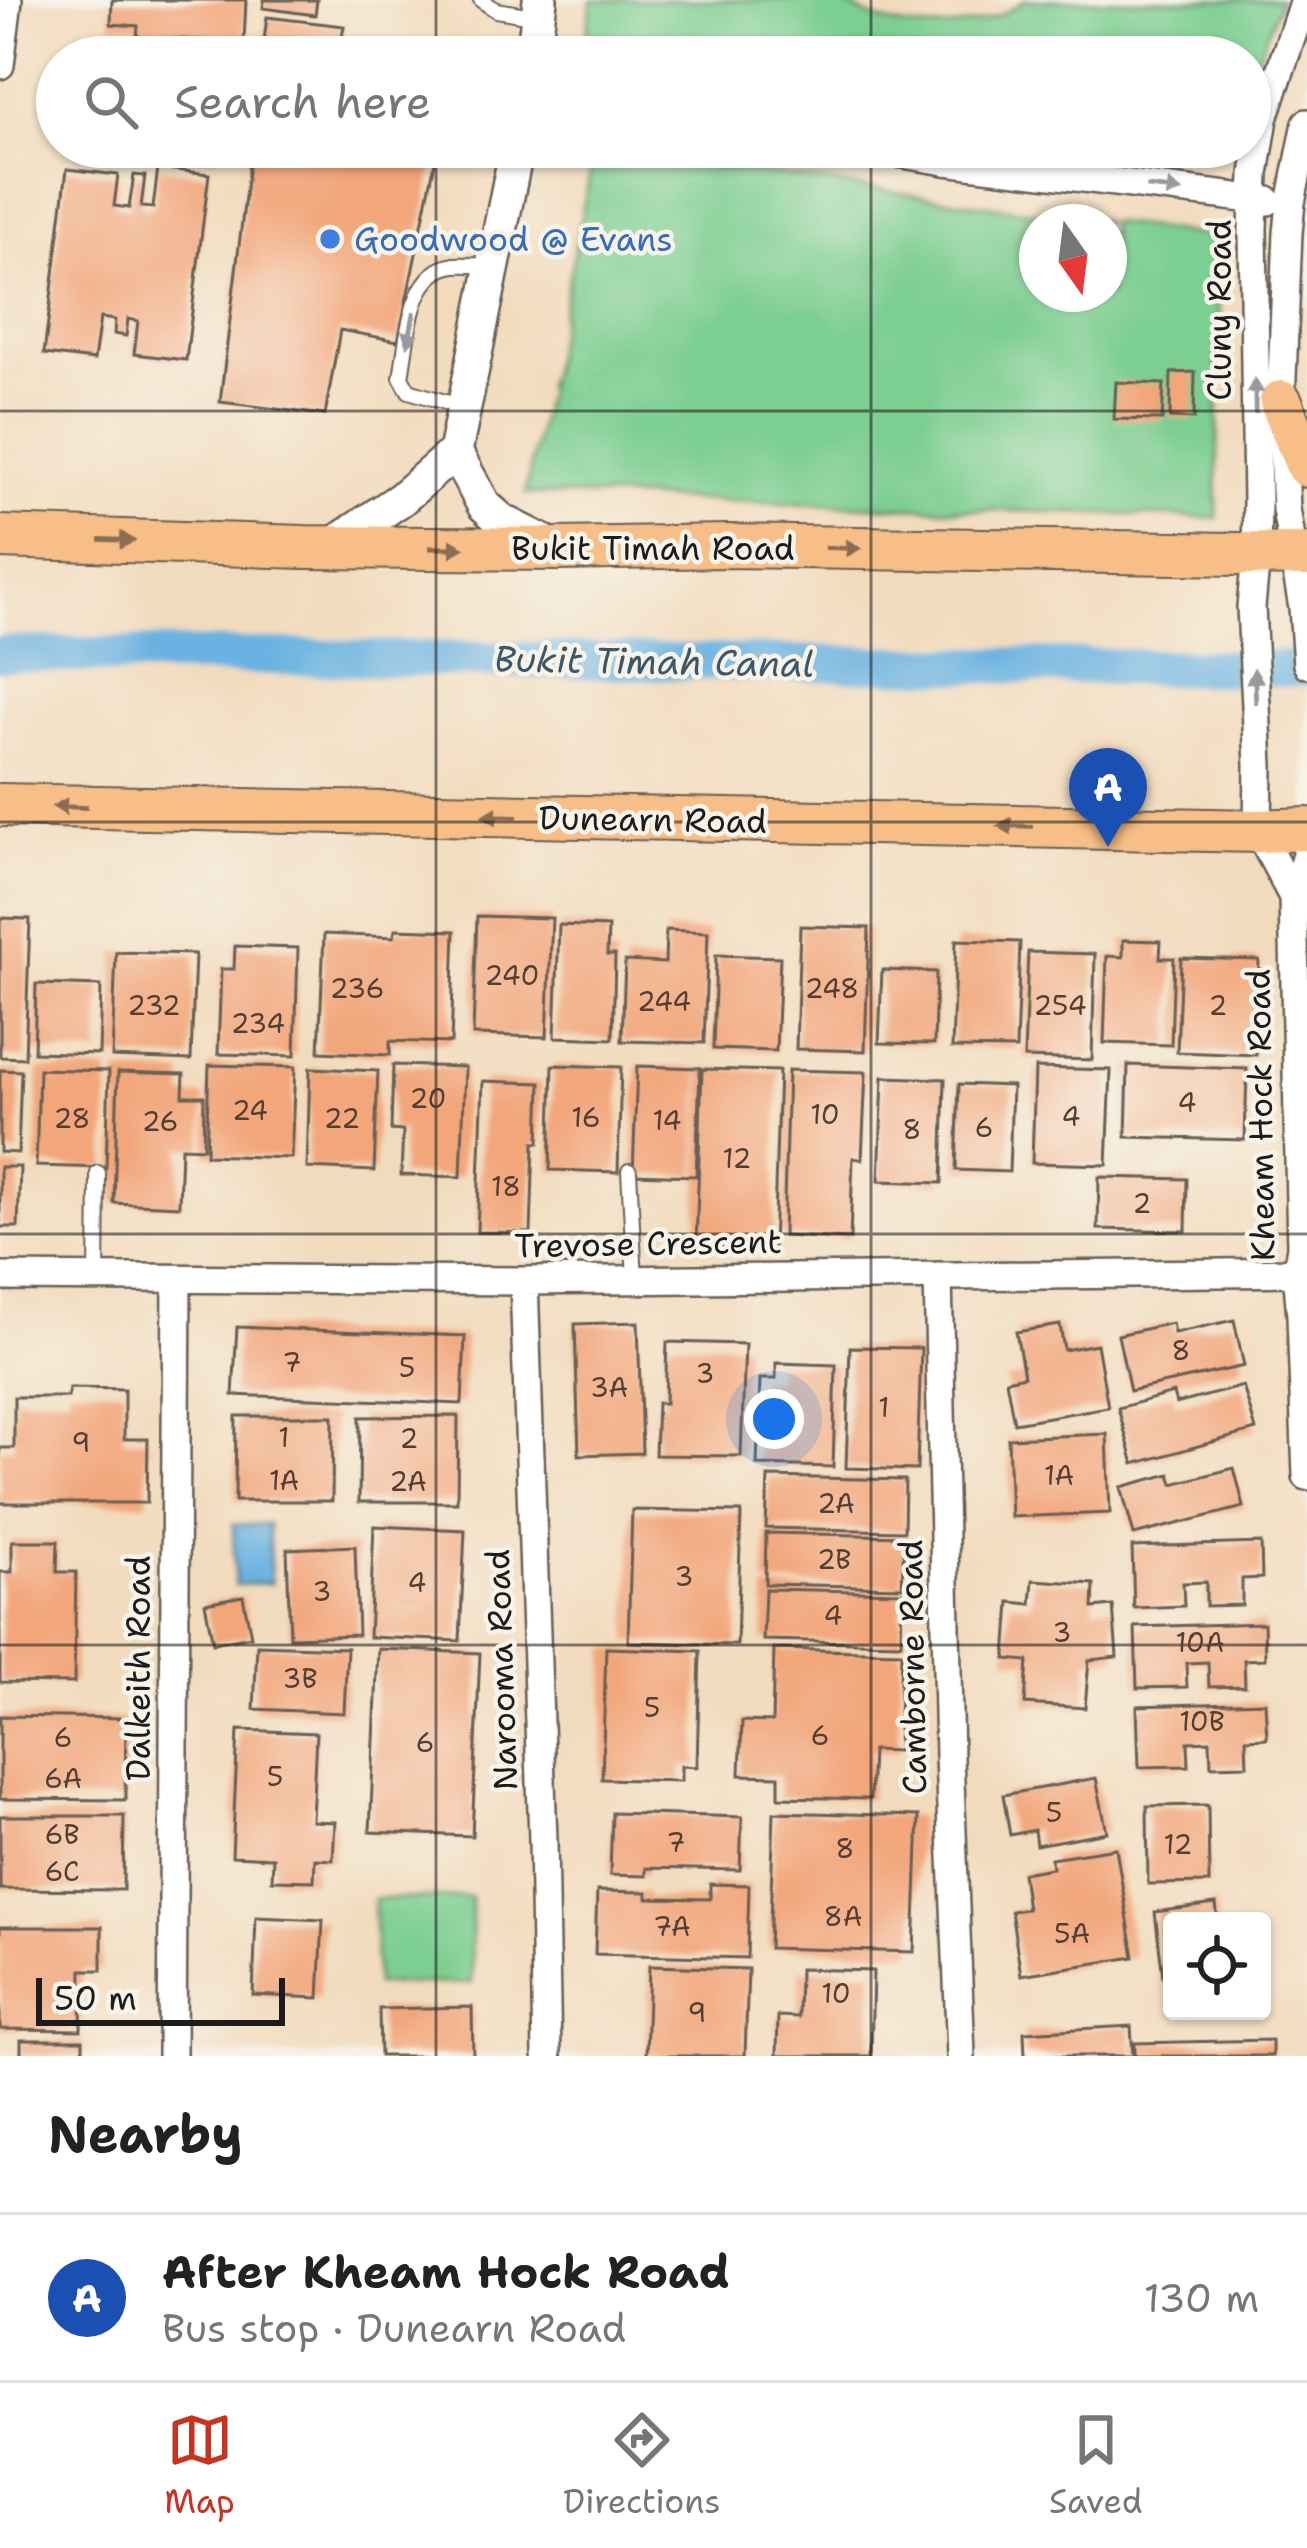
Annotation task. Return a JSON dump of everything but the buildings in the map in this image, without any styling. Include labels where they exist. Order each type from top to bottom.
[{"type":"highway","points":[[1281,402],[1307,466]]},
{"type":"highway","name":"Bukit Timah Road","points":[[0,537],[330,547],[726,546],[1286,555]]},
{"type":"highway","name":"Dunearn Road","points":[[0,805],[1307,829]]},
{"type":"street","points":[[0,65],[8,0]]},
{"type":"street","name":"Cluny Road","points":[[1271,98],[1305,0]]},
{"type":"street","name":"Cluny Road","points":[[1286,555],[1281,402],[1291,203],[1307,123]]},
{"type":"street","points":[[330,547],[401,500],[455,452],[513,168]]},
{"type":"street","points":[[1007,168],[1291,203]]},
{"type":"street","name":"Cluny Road","points":[[1259,168],[1255,200],[1286,555]]},
{"type":"street","points":[[455,452],[484,505],[502,521],[558,549]]},
{"type":"street","points":[[1286,555],[1304,608],[1307,664]]},
{"type":"street","name":"Kheam Hock Road","points":[[1286,555],[1251,607],[1258,831],[1293,897]]},
{"type":"street","name":"Kheam Hock Road","points":[[1307,852],[1293,897],[1307,1477]]},
{"type":"street","name":"Camborne Road","points":[[938,1276],[961,2056]]},
{"type":"street","name":"Trevose Crescent","points":[[0,1277],[524,1281],[1302,1277]]},
{"type":"street","name":"Dalkeith Road","points":[[172,2056],[176,1280]]},
{"type":"street","name":"Narooma Road","points":[[524,1281],[547,2056]]},
{"type":"lane","points":[[481,0],[496,10],[539,8]]},
{"type":"lane","points":[[465,408],[410,391],[401,377],[418,290],[450,265],[493,266]]},
{"type":"lane","points":[[629,1171],[635,1279]]},
{"type":"lane","points":[[97,1280],[98,1173]]},
{"type":"green space","points":[[592,0],[840,0],[884,21],[932,28],[981,22],[1025,0],[1280,0],[1266,36],[586,36]]},
{"type":"green space","points":[[591,168],[728,168],[1019,210],[1019,312],[1127,312],[1127,225],[1220,238],[1217,518],[525,494]]},
{"type":"green space","points":[[471,1897],[472,1983],[375,1985],[374,1899]]},
{"type":"water","points":[[268,1524],[271,1583],[235,1585],[233,1525]]},
{"type":"waterway","name":"Bukit Timah Canal","points":[[0,654],[1307,669]]},
{"type":"place","name":"Goodwood @ Evans","points":[[330,239]]},
{"type":"place","name":"After Kheam Hock Road","points":[[1108,847]]}]
